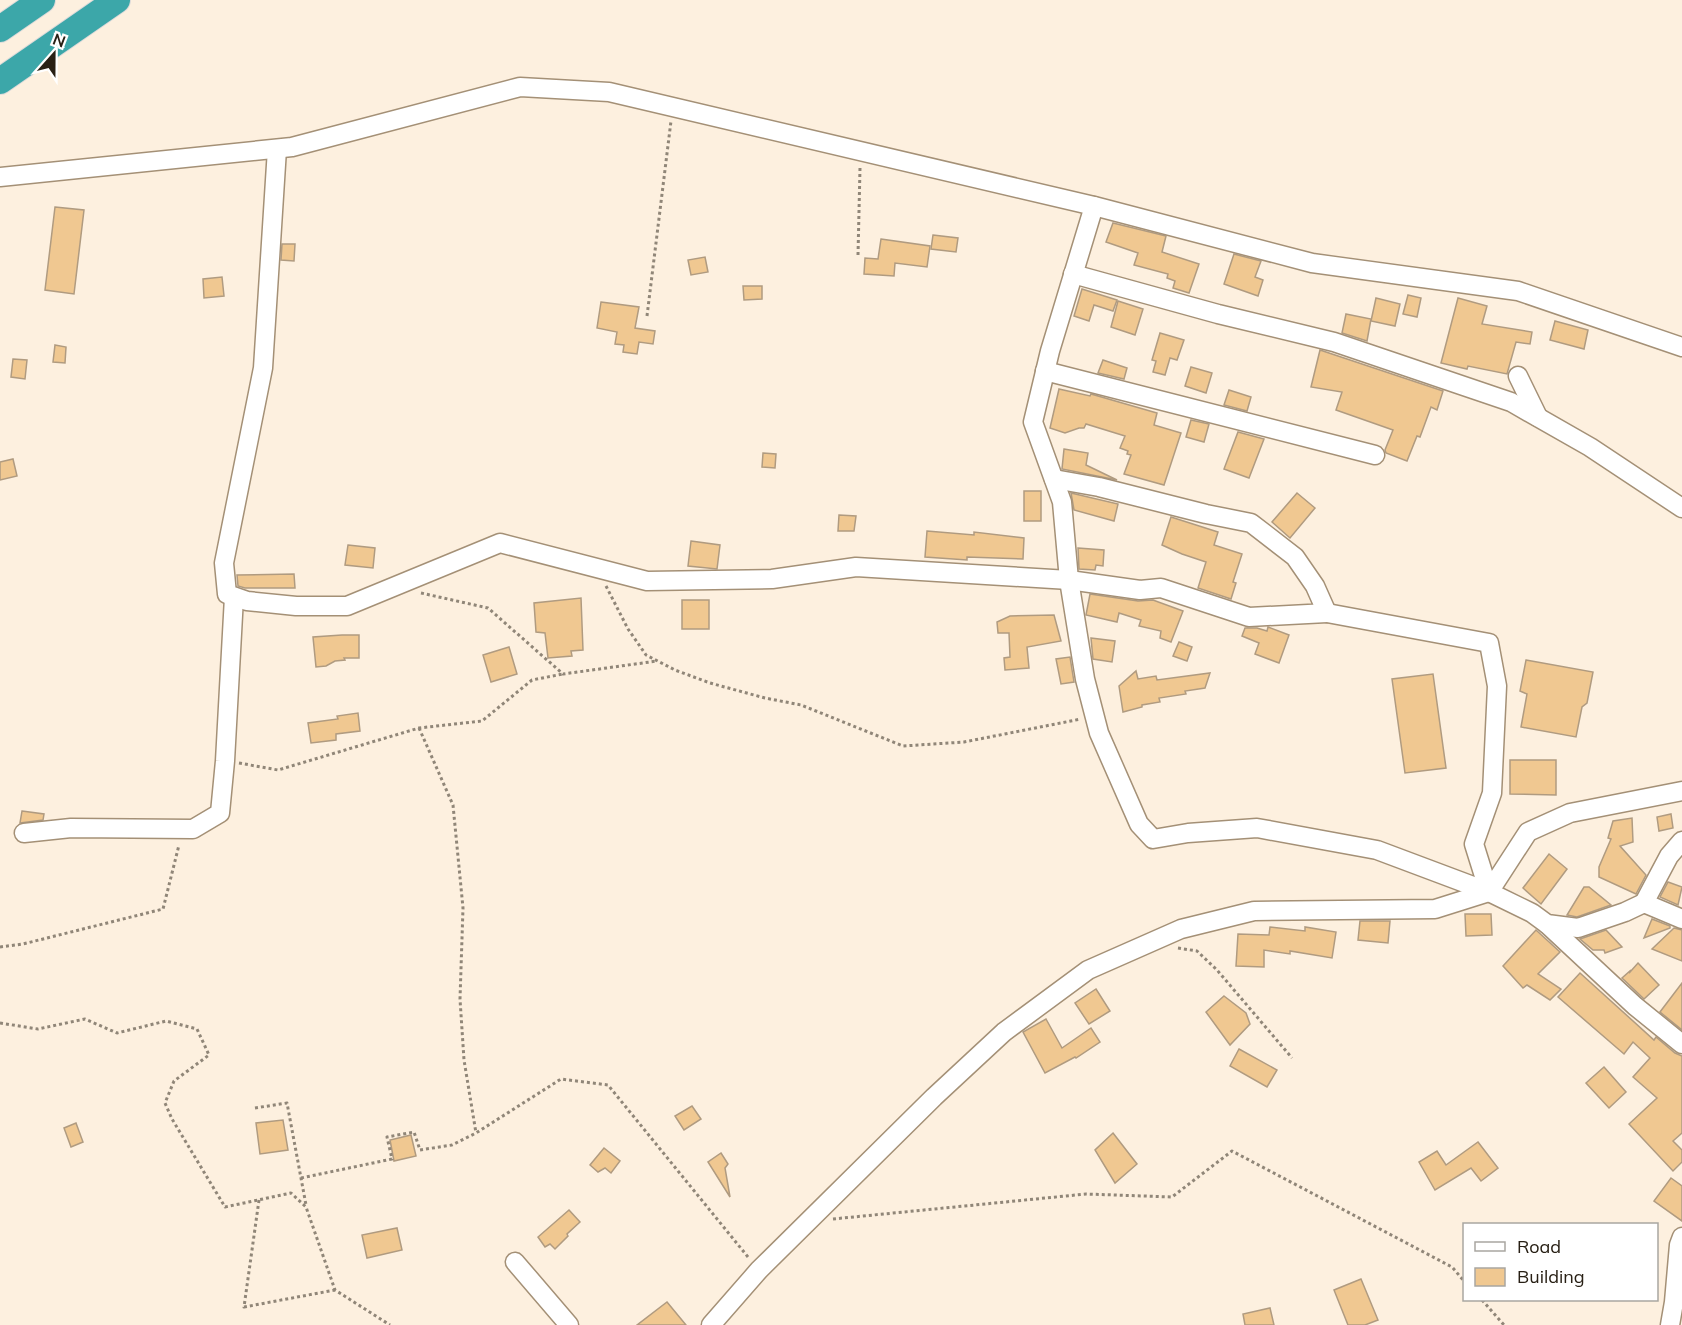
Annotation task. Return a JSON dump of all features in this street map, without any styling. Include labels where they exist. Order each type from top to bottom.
[{"type":"highway","points":[[0,29],[42,0]]},
{"type":"highway","points":[[0,81],[117,0]]},
{"type":"street","points":[[0,177],[292,147],[520,87],[609,92],[1094,206],[1312,263],[1518,291],[1682,347]]},
{"type":"street","points":[[276,149],[263,368],[224,563],[227,594],[247,601],[296,606],[347,606],[500,543],[647,581],[772,579],[856,567],[1069,580],[1140,590],[1161,588],[1249,617],[1327,613],[1489,643],[1497,686],[1492,793],[1474,844],[1489,892]]},
{"type":"street","points":[[1094,206],[1044,371],[1033,422],[1062,502],[1069,580],[1085,679],[1099,733],[1139,824],[1153,838],[1257,828],[1377,850],[1489,892],[1532,913],[1547,924],[1635,1006],[1682,1044]]},
{"type":"street","points":[[1073,274],[1218,314],[1334,342],[1511,402],[1590,447],[1682,508]]},
{"type":"street","points":[[1044,371],[1375,455]]},
{"type":"street","points":[[1518,376],[1538,417]]},
{"type":"street","points":[[1054,479],[1099,487],[1251,523],[1295,558],[1315,586],[1327,613]]},
{"type":"street","points":[[24,833],[71,828],[193,829],[220,813],[234,597]]},
{"type":"street","points":[[711,1325],[759,1270],[934,1097],[1004,1032],[1088,970],[1181,929],[1254,911],[1434,909],[1489,892],[1528,832],[1570,813],[1682,791]]},
{"type":"street","points":[[1547,924],[1578,928],[1644,903],[1669,856],[1682,841]]},
{"type":"street","points":[[1644,903],[1682,919]]},
{"type":"street","points":[[1670,1325],[1679,1245],[1682,1237]]},
{"type":"street","points":[[515,1262],[569,1325]]},
{"type":"path","points":[[647,316],[673,107]]},
{"type":"path","points":[[858,255],[861,151]]},
{"type":"path","points":[[600,568],[602,577],[628,629],[646,655],[675,670],[710,683],[801,705],[903,746],[964,742],[1095,716]]},
{"type":"path","points":[[393,586],[488,608],[563,674]]},
{"type":"path","points":[[225,761],[278,770],[419,728],[482,721],[532,680],[657,661]]},
{"type":"path","points":[[419,728],[453,805],[463,908],[460,999],[464,1060],[476,1133]]},
{"type":"path","points":[[0,947],[23,944],[163,909],[183,829]]},
{"type":"path","points":[[1149,943],[1197,951],[1217,970],[1292,1058]]},
{"type":"path","points":[[0,1023],[38,1029],[85,1019],[117,1033],[166,1021],[197,1029],[209,1055],[174,1081],[165,1103],[172,1119],[225,1207],[291,1193],[306,1207]]},
{"type":"path","points":[[301,1178],[392,1159],[387,1137],[414,1132],[420,1150],[452,1145],[476,1133],[561,1079],[608,1085],[759,1270]]},
{"type":"path","points":[[255,1108],[287,1102],[306,1207],[335,1290],[390,1325]]},
{"type":"path","points":[[808,1222],[1086,1194],[1172,1197],[1232,1151],[1452,1267],[1463,1280]]},
{"type":"path","points":[[259,1200],[244,1307],[335,1290]]},
{"type":"path","points":[[1484,1301],[1504,1325]]},
{"type":"building","points":[[55,207],[84,210],[74,294],[45,290]]},
{"type":"building","points":[[1113,223],[1166,236],[1162,252],[1199,264],[1189,293],[1173,288],[1175,281],[1167,278],[1168,274],[1134,265],[1138,253],[1106,242]]},
{"type":"building","points":[[933,235],[958,238],[956,252],[931,249]]},
{"type":"building","points":[[881,239],[930,246],[927,267],[895,263],[894,276],[864,274],[865,258],[878,259]]},
{"type":"building","points":[[282,244],[295,244],[294,261],[281,260]]},
{"type":"building","points":[[1234,254],[1261,261],[1255,277],[1263,280],[1258,296],[1224,284]]},
{"type":"building","points":[[705,257],[708,272],[691,275],[688,260]]},
{"type":"building","points":[[222,277],[224,296],[204,298],[203,279]]},
{"type":"building","points":[[743,286],[762,286],[762,299],[744,300]]},
{"type":"building","points":[[1082,289],[1117,300],[1113,311],[1094,305],[1089,321],[1074,316]]},
{"type":"building","points":[[1408,295],[1421,298],[1417,317],[1403,314]]},
{"type":"building","points":[[1376,298],[1400,304],[1395,326],[1371,321]]},
{"type":"building","points":[[1458,298],[1487,306],[1482,324],[1532,332],[1530,344],[1516,342],[1507,374],[1441,363]]},
{"type":"building","points":[[1118,301],[1143,309],[1135,335],[1111,327]]},
{"type":"building","points":[[601,302],[639,307],[635,328],[655,331],[653,344],[639,342],[637,354],[623,352],[624,345],[615,344],[617,332],[597,328]]},
{"type":"building","points":[[1346,314],[1371,319],[1367,341],[1342,333]]},
{"type":"building","points":[[1555,321],[1588,330],[1584,349],[1550,340]]},
{"type":"building","points":[[1160,333],[1184,340],[1177,360],[1170,358],[1165,375],[1153,372],[1156,361],[1152,360]]},
{"type":"building","points":[[55,345],[66,347],[65,363],[53,362]]},
{"type":"building","points":[[1320,350],[1443,391],[1437,410],[1431,407],[1420,437],[1417,436],[1407,461],[1386,453],[1385,450],[1393,430],[1336,410],[1342,392],[1311,387]]},
{"type":"building","points":[[13,359],[27,360],[25,379],[11,377]]},
{"type":"building","points":[[1103,360],[1127,368],[1124,379],[1098,373]]},
{"type":"building","points":[[1191,367],[1212,373],[1206,393],[1185,386]]},
{"type":"building","points":[[1059,389],[1090,396],[1091,394],[1157,413],[1154,425],[1181,433],[1164,485],[1124,474],[1131,455],[1120,448],[1125,436],[1086,424],[1084,428],[1065,433],[1050,428]]},
{"type":"building","points":[[1229,390],[1251,397],[1247,411],[1224,405]]},
{"type":"building","points":[[1191,420],[1209,424],[1204,442],[1186,437]]},
{"type":"building","points":[[1238,432],[1264,439],[1249,478],[1224,469]]},
{"type":"building","points":[[1064,449],[1088,453],[1086,465],[1117,480],[1062,469]]},
{"type":"building","points":[[763,453],[776,454],[775,468],[762,467]]},
{"type":"building","points":[[13,459],[17,476],[0,480],[0,462]]},
{"type":"building","points":[[1024,491],[1041,491],[1041,521],[1024,521]]},
{"type":"building","points":[[1071,493],[1118,504],[1114,521],[1074,510]]},
{"type":"building","points":[[1297,493],[1315,508],[1290,538],[1272,522]]},
{"type":"building","points":[[839,515],[856,516],[854,531],[838,531]]},
{"type":"building","points":[[1171,517],[1218,532],[1214,545],[1242,554],[1233,582],[1236,583],[1231,599],[1198,588],[1206,562],[1162,545]]},
{"type":"building","points":[[927,531],[974,535],[974,532],[1024,538],[1023,559],[967,557],[967,560],[925,557]]},
{"type":"building","points":[[691,541],[720,545],[717,569],[688,566]]},
{"type":"building","points":[[348,545],[375,548],[373,568],[345,565]]},
{"type":"building","points":[[1078,548],[1104,550],[1103,566],[1096,565],[1095,570],[1079,569]]},
{"type":"building","points":[[294,574],[295,588],[238,586],[237,575]]},
{"type":"building","points":[[1090,594],[1138,601],[1153,600],[1183,611],[1171,642],[1160,638],[1161,631],[1139,626],[1141,620],[1119,613],[1117,622],[1086,615]]},
{"type":"building","points":[[581,598],[583,650],[571,651],[572,656],[548,658],[545,633],[536,632],[534,603]]},
{"type":"building","points":[[682,600],[709,600],[709,629],[682,629]]},
{"type":"building","points":[[1054,615],[1061,641],[1027,647],[1029,668],[1005,670],[1004,658],[1010,657],[1009,633],[998,633],[997,622],[1010,616]]},
{"type":"building","points":[[1268,627],[1289,635],[1279,663],[1255,654],[1259,643],[1242,636],[1245,628],[1267,631]]},
{"type":"building","points":[[359,635],[359,658],[344,658],[345,660],[316,667],[313,637]]},
{"type":"building","points":[[1091,638],[1115,641],[1112,662],[1093,659]]},
{"type":"building","points":[[1179,642],[1192,647],[1187,661],[1173,656]]},
{"type":"building","points":[[509,647],[517,674],[491,682],[483,655]]},
{"type":"building","points":[[1070,657],[1074,682],[1061,684],[1056,659]]},
{"type":"building","points":[[1526,660],[1593,672],[1587,703],[1582,707],[1576,737],[1521,727],[1527,694],[1520,691]]},
{"type":"building","points":[[1136,671],[1138,679],[1156,676],[1157,680],[1210,673],[1205,688],[1185,691],[1186,694],[1159,698],[1160,702],[1142,705],[1142,707],[1123,712],[1119,686]]},
{"type":"building","points":[[1433,674],[1446,768],[1405,773],[1392,679]]},
{"type":"building","points":[[358,713],[360,731],[336,734],[336,740],[311,743],[308,723],[338,719],[337,716]]},
{"type":"building","points":[[1510,760],[1556,760],[1556,795],[1510,794]]},
{"type":"building","points":[[22,811],[44,814],[43,820],[20,823]]},
{"type":"building","points":[[1671,814],[1673,828],[1659,831],[1657,817]]},
{"type":"building","points":[[1632,818],[1633,842],[1620,846],[1646,875],[1636,894],[1599,877],[1599,867],[1611,839],[1608,838],[1613,821]]},
{"type":"building","points":[[1549,854],[1567,869],[1541,904],[1523,888]]},
{"type":"building","points":[[1668,882],[1682,887],[1678,905],[1660,897]]},
{"type":"building","points":[[1584,887],[1589,887],[1611,905],[1577,917],[1567,915]]},
{"type":"building","points":[[1465,914],[1491,914],[1492,935],[1466,936]]},
{"type":"building","points":[[1652,919],[1670,928],[1644,938]]},
{"type":"building","points":[[1360,921],[1390,921],[1388,943],[1358,940]]},
{"type":"building","points":[[1270,927],[1305,931],[1305,927],[1336,932],[1332,958],[1290,951],[1290,954],[1264,950],[1264,967],[1236,966],[1238,934],[1269,935]]},
{"type":"building","points":[[1674,928],[1682,930],[1682,961],[1652,949]]},
{"type":"building","points":[[1536,930],[1560,952],[1538,974],[1561,989],[1550,1000],[1527,985],[1523,988],[1503,966]]},
{"type":"building","points":[[1606,930],[1622,947],[1605,953],[1604,950],[1593,950],[1580,939]]},
{"type":"building","points":[[1638,963],[1659,985],[1644,999],[1622,978]]},
{"type":"building","points":[[1580,973],[1654,1040],[1656,1037],[1682,1056],[1682,1133],[1673,1141],[1682,1150],[1682,1162],[1673,1171],[1629,1124],[1657,1098],[1633,1077],[1650,1058],[1633,1042],[1624,1054],[1558,997]]},
{"type":"building","points":[[1682,983],[1682,1030],[1660,1012]]},
{"type":"building","points":[[1096,989],[1110,1011],[1089,1024],[1075,1003]]},
{"type":"building","points":[[1224,996],[1246,1013],[1250,1024],[1230,1045],[1206,1012]]},
{"type":"building","points":[[1046,1019],[1062,1048],[1091,1028],[1100,1042],[1076,1058],[1045,1073],[1023,1032]]},
{"type":"building","points":[[1239,1049],[1277,1070],[1267,1087],[1230,1066]]},
{"type":"building","points":[[1604,1067],[1626,1092],[1609,1108],[1586,1083]]},
{"type":"building","points":[[692,1106],[701,1119],[684,1130],[675,1116]]},
{"type":"building","points":[[283,1120],[288,1150],[260,1154],[256,1123]]},
{"type":"building","points":[[76,1123],[83,1142],[71,1147],[64,1128]]},
{"type":"building","points":[[1113,1133],[1137,1164],[1115,1183],[1095,1150]]},
{"type":"building","points":[[411,1135],[416,1156],[394,1161],[390,1140]]},
{"type":"building","points":[[1478,1142],[1498,1168],[1481,1181],[1471,1168],[1435,1190],[1419,1162],[1437,1151],[1446,1165]]},
{"type":"building","points":[[604,1148],[620,1161],[611,1173],[605,1168],[598,1172],[590,1165]]},
{"type":"building","points":[[721,1153],[728,1164],[725,1168],[730,1197],[708,1162]]},
{"type":"building","points":[[1671,1178],[1682,1186],[1682,1221],[1654,1201]]},
{"type":"building","points":[[569,1210],[580,1222],[555,1249],[550,1244],[545,1247],[538,1237]]},
{"type":"building","points":[[397,1228],[402,1250],[367,1258],[362,1235]]},
{"type":"building","points":[[1361,1279],[1378,1320],[1365,1325],[1348,1325],[1334,1290]]},
{"type":"building","points":[[667,1302],[686,1325],[637,1325]]},
{"type":"building","points":[[1270,1308],[1274,1325],[1245,1325],[1243,1314]]}]
